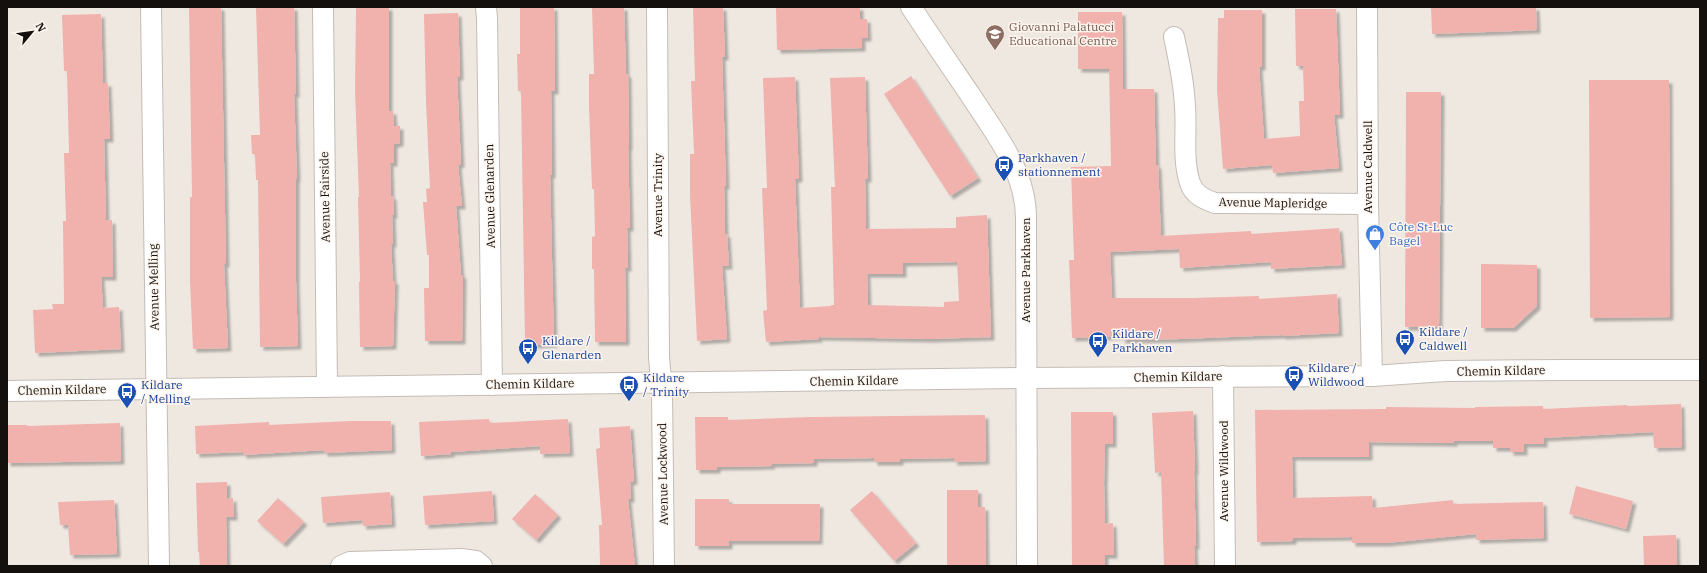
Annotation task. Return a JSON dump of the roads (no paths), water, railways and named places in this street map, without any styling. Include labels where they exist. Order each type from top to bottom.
[{"type":"street","name":"Avenue Melling","points":[[150,7],[159,566]]},
{"type":"street","name":"Avenue Fairside","points":[[323,7],[327,387]]},
{"type":"street","name":"Avenue Glenarden","points":[[486,7],[492,385]]},
{"type":"street","name":"Avenue Trinity","points":[[656,7],[659,357],[661,382]]},
{"type":"street","name":"Avenue Parkhaven","points":[[911,7],[999,139],[1022,184],[1026,208],[1027,566]]},
{"type":"street","name":"Avenue Caldwell","points":[[1367,7],[1368,204],[1372,376]]},
{"type":"street","name":"Avenue Mapleridge","points":[[1174,37],[1182,73],[1185,106],[1186,162],[1190,184],[1200,197],[1215,203],[1368,204]]},
{"type":"street","name":"Chemin Kildare","points":[[7,390],[1026,378],[1372,376],[1469,371],[1700,370]]},
{"type":"street","name":"Avenue Wildwood","points":[[1223,376],[1225,566]]},
{"type":"street","name":"Avenue Lockwood","points":[[661,382],[664,566]]},
{"type":"street","points":[[341,566],[350,562],[406,559],[461,559],[476,561],[482,566]]},
{"type":"place","name":"Giovanni Palatucci Educational Centre","points":[[995,51]]},
{"type":"place","name":"Parkhaven / stationnement","points":[[1004,182]]},
{"type":"place","name":"Côte St-Luc Bagel","points":[[1375,251]]},
{"type":"place","name":"Kildare / Caldwell","points":[[1405,356]]},
{"type":"place","name":"Kildare / Parkhaven","points":[[1098,358]]},
{"type":"place","name":"Kildare / Glenarden","points":[[528,365]]},
{"type":"place","name":"Kildare / Wildwood","points":[[1294,392]]},
{"type":"place","name":"Kildare / Trinity","points":[[629,402]]},
{"type":"place","name":"Kildare / Melling","points":[[127,409]]}]
